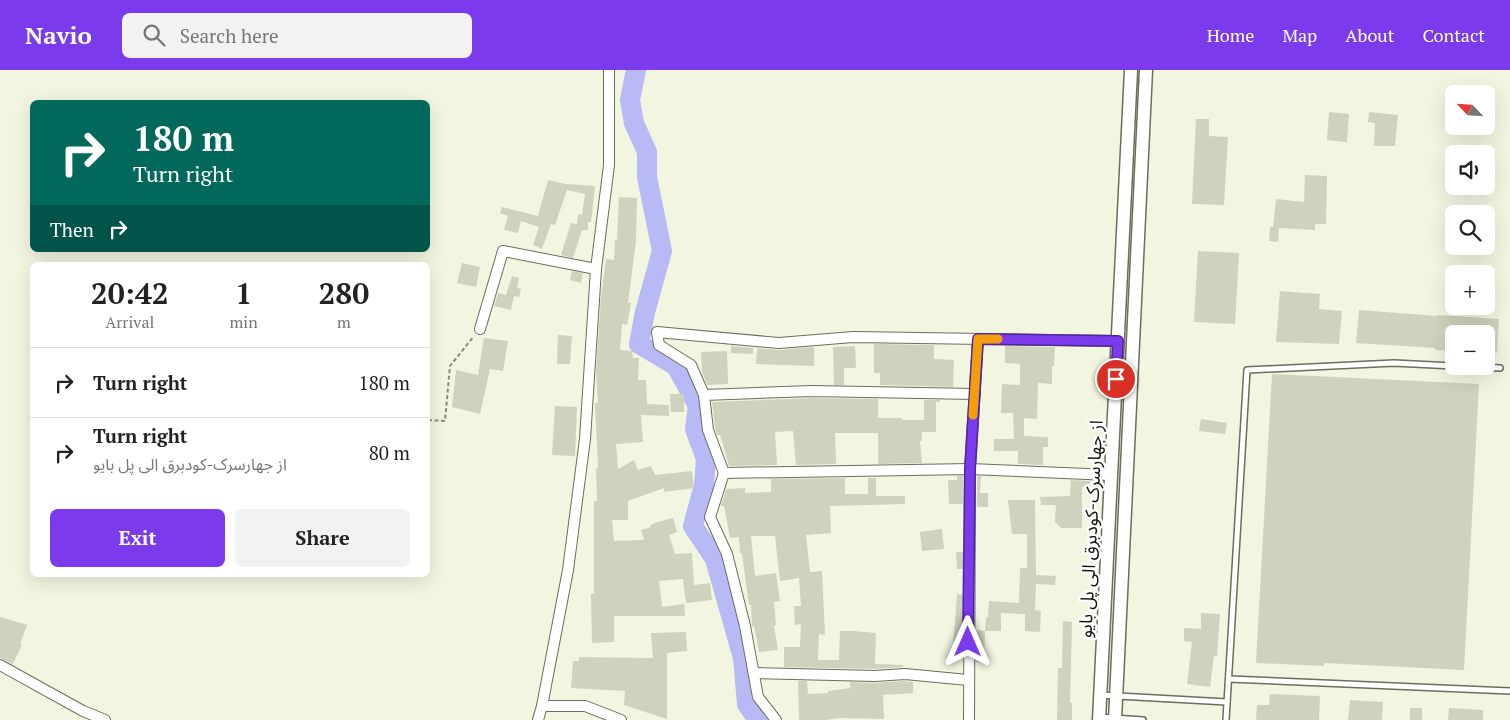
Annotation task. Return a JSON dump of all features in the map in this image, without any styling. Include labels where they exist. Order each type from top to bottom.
[{"type":"street","points":[[538,720],[568,570],[586,439],[596,269],[609,165],[609,70]]},
{"type":"street","name":"از جهارسرک-کودبرق الی پل بایو","points":[[1099,719],[1131,70]]},
{"type":"street","name":"از جهارسرک-کودبرق الی پل بایو","points":[[1115,719],[1146,70]]},
{"type":"street","points":[[480,329],[503,251],[596,269]]},
{"type":"street","points":[[776,720],[758,697],[745,626],[727,554],[710,517],[724,472],[708,430],[704,395],[691,365],[659,344],[658,332],[779,343],[854,337],[1118,341]]},
{"type":"street","points":[[969,720],[970,469],[978,339]]},
{"type":"street","points":[[704,395],[812,392],[975,394]]},
{"type":"street","points":[[724,472],[970,469],[1111,475]]},
{"type":"street","points":[[0,665],[83,711],[105,720]]},
{"type":"street","points":[[754,673],[875,676],[905,674],[968,680]]},
{"type":"street","points":[[542,706],[585,706],[621,720]]},
{"type":"lane","points":[[1226,720],[1247,370],[1394,363],[1445,366]]},
{"type":"lane","points":[[1495,368],[1500,368]]},
{"type":"lane","points":[[1228,679],[1510,691]]},
{"type":"lane","points":[[1100,694],[1227,702]]},
{"type":"lane","points":[[1099,719],[1143,720]]},
{"type":"path","points":[[430,420],[445,421],[450,366],[480,329]]},
{"type":"building","points":[[1329,112],[1349,114],[1347,142],[1327,140]]},
{"type":"building","points":[[1369,112],[1398,115],[1395,146],[1374,146],[1375,123],[1368,122]]},
{"type":"building","points":[[1196,119],[1209,119],[1209,136],[1228,137],[1224,205],[1192,204]]},
{"type":"building","points":[[1305,175],[1327,176],[1326,224],[1315,224],[1315,230],[1279,228],[1278,242],[1269,241],[1270,227],[1273,227],[1276,199],[1304,202]]},
{"type":"building","points":[[548,180],[566,184],[595,186],[591,222],[588,222],[588,230],[582,230],[573,258],[561,255],[571,223],[577,224],[578,214],[582,215],[585,194],[567,190],[555,225],[551,224],[542,249],[533,245],[539,227],[521,221],[518,233],[504,230],[508,216],[500,213],[502,207],[538,216]]},
{"type":"building","points":[[619,197],[637,198],[636,241],[628,303],[631,303],[627,325],[622,324],[620,350],[632,351],[633,358],[639,358],[638,380],[646,380],[647,404],[669,405],[669,416],[641,415],[643,442],[616,444],[618,469],[634,460],[638,470],[651,466],[655,475],[692,471],[694,488],[664,492],[664,488],[628,501],[628,520],[612,520],[614,541],[644,540],[641,530],[651,527],[650,525],[658,522],[673,518],[677,532],[669,535],[675,554],[692,553],[694,585],[710,583],[712,600],[686,603],[683,579],[659,581],[662,607],[684,604],[685,616],[614,616],[614,642],[592,643],[591,594],[594,594],[594,501],[597,501],[596,468],[598,468],[595,403],[598,403],[596,372],[601,297],[606,259],[614,260]]},
{"type":"building","points":[[1198,251],[1239,253],[1235,324],[1194,322]]},
{"type":"building","points":[[462,263],[480,267],[476,287],[457,283]]},
{"type":"building","points":[[572,271],[583,273],[581,283],[570,280]]},
{"type":"building","points":[[512,276],[519,278],[517,287],[521,289],[519,297],[514,296],[511,310],[494,306],[498,293],[506,295]]},
{"type":"building","points":[[1280,291],[1320,294],[1319,309],[1342,311],[1339,344],[1276,342]]},
{"type":"building","points":[[1359,310],[1499,319],[1497,353],[1495,353],[1495,325],[1445,325],[1445,351],[1435,350],[1435,348],[1356,343]]},
{"type":"building","points":[[558,335],[572,336],[570,364],[557,364]]},
{"type":"building","points":[[484,338],[508,341],[503,371],[490,369],[480,414],[452,407],[456,370],[478,375]]},
{"type":"building","points":[[874,344],[934,345],[934,359],[954,360],[953,387],[880,385],[880,373],[874,373]]},
{"type":"building","points":[[731,346],[753,348],[753,354],[731,353]]},
{"type":"building","points":[[855,346],[856,368],[844,368],[844,385],[834,385],[833,347]]},
{"type":"building","points":[[1005,346],[1055,347],[1052,384],[1038,383],[1037,419],[1024,418],[1024,436],[1048,437],[1048,447],[1043,447],[1043,465],[1018,464],[1018,451],[994,451],[994,439],[1014,439],[1013,413],[1001,413],[1002,384],[1020,385],[1020,364],[1005,363]]},
{"type":"building","points":[[814,347],[814,366],[756,364],[757,348],[779,350]]},
{"type":"building","points":[[727,351],[728,384],[707,385],[702,372],[701,352]]},
{"type":"building","points":[[1272,374],[1479,384],[1464,670],[1324,663],[1324,666],[1256,663]]},
{"type":"building","points":[[670,394],[684,394],[684,412],[671,412]]},
{"type":"building","points":[[812,398],[878,399],[878,418],[902,418],[902,420],[924,420],[924,400],[940,400],[940,402],[936,402],[936,432],[922,432],[922,441],[920,441],[922,463],[878,464],[878,433],[835,433],[836,464],[796,465],[793,431],[775,432],[777,465],[729,466],[720,435],[717,435],[715,428],[712,402]]},
{"type":"building","points":[[555,406],[577,407],[575,456],[552,455]]},
{"type":"building","points":[[1201,419],[1227,423],[1225,434],[1199,431]]},
{"type":"building","points":[[957,476],[963,476],[963,504],[949,504],[948,480],[957,480]]},
{"type":"building","points":[[977,476],[981,476],[980,493],[988,493],[988,507],[977,507]]},
{"type":"building","points":[[845,478],[845,494],[868,494],[868,478],[876,478],[876,496],[905,496],[905,504],[830,506],[831,533],[806,535],[810,572],[822,571],[825,635],[819,634],[818,660],[839,660],[840,631],[854,631],[876,633],[875,664],[903,665],[903,667],[875,669],[784,667],[784,647],[800,647],[801,624],[795,625],[794,606],[801,606],[799,578],[780,581],[775,536],[751,536],[755,576],[776,573],[780,601],[774,602],[776,625],[774,626],[778,650],[759,652],[754,626],[752,626],[751,605],[749,605],[739,537],[730,538],[724,506],[721,506],[726,489],[745,488],[745,493],[771,492],[771,479]]},
{"type":"building","points":[[1071,480],[1090,481],[1090,487],[1082,487],[1082,528],[1061,528],[1055,522],[1056,505],[1041,505],[1040,497],[1070,496]]},
{"type":"building","points":[[1008,500],[1035,500],[1036,575],[1056,576],[1055,585],[1036,584],[1035,610],[1041,611],[1040,632],[1025,631],[1025,614],[1001,613],[1001,631],[985,631],[989,601],[1019,603],[1020,568],[1027,568],[1027,534],[1012,534]]},
{"type":"building","points":[[942,529],[944,549],[922,551],[920,532]]},
{"type":"building","points":[[956,552],[963,552],[963,569],[957,569]]},
{"type":"building","points":[[957,594],[963,595],[962,650],[953,648]]},
{"type":"building","points":[[1201,613],[1220,614],[1217,656],[1214,656],[1210,687],[1187,684],[1192,642],[1184,641],[1184,628],[1201,629]]},
{"type":"building","points":[[0,617],[27,625],[20,644],[22,645],[13,664],[0,658]]},
{"type":"building","points":[[1063,621],[1072,622],[1070,703],[1072,703],[1072,720],[1057,720],[1058,668],[1062,668]]},
{"type":"building","points":[[976,630],[985,631],[984,662],[976,662]]},
{"type":"building","points":[[686,632],[687,651],[667,653],[667,719],[624,705],[625,691],[571,688],[573,661],[579,661],[579,657],[653,658],[651,633]]},
{"type":"building","points":[[798,681],[807,681],[808,694],[828,693],[828,691],[850,688],[850,682],[903,681],[913,682],[913,693],[883,695],[884,719],[839,718],[799,720]]},
{"type":"building","points":[[1270,694],[1320,696],[1319,720],[1256,720],[1257,705],[1269,705]]},
{"type":"building","points":[[1350,700],[1383,702],[1382,720],[1348,720]]},
{"type":"building","points":[[1410,708],[1422,708],[1422,720],[1410,720]]},
{"type":"building","points":[[1449,708],[1483,710],[1483,720],[1448,720]]},
{"type":"waterway","points":[[636,70],[630,100],[634,123],[647,152],[647,177],[662,251],[645,312],[639,344],[676,366],[698,406],[695,429],[706,459],[704,485],[693,526],[715,559],[743,658],[747,704],[758,720]]},
{"type":"slow traffic","points":[[973,415],[978,339],[998,339]]},
{"type":"route","points":[[968,642],[970,469],[978,339],[1118,341],[1116,379]]}]
